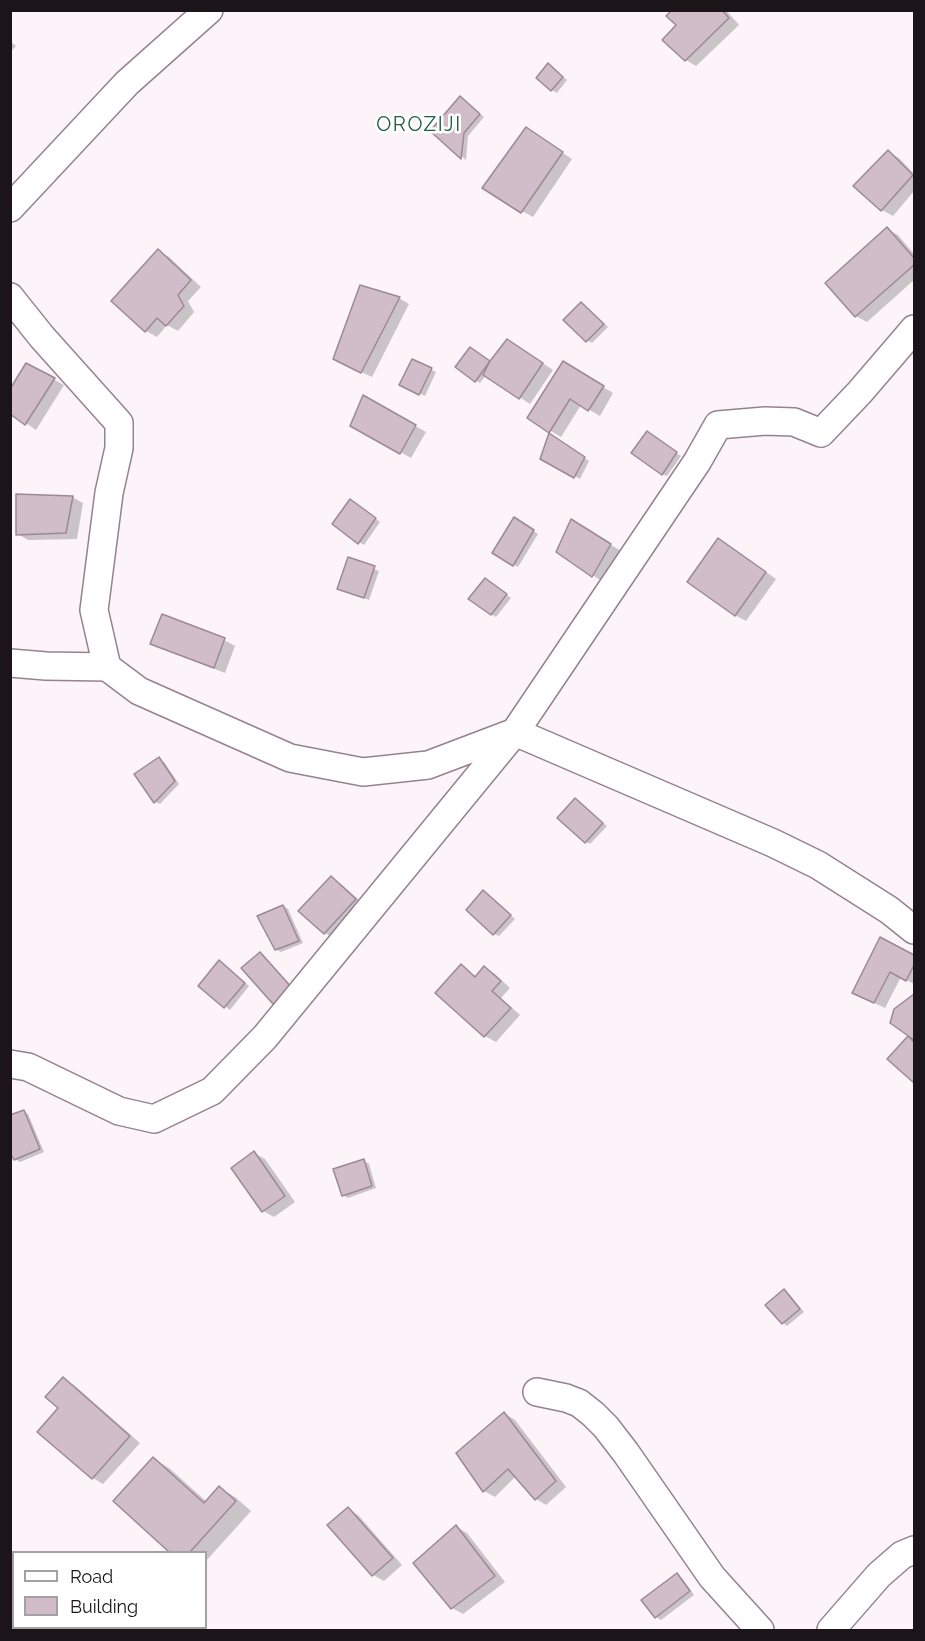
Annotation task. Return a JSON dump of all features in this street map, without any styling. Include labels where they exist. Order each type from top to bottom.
[{"type":"street","points":[[10,208],[127,83],[209,10]]},
{"type":"street","points":[[10,297],[118,423],[119,448],[109,493],[94,610],[107,667]]},
{"type":"street","points":[[10,1064],[28,1067],[119,1111],[154,1119],[212,1091],[265,1036],[515,732],[697,462],[718,425],[765,421],[794,423],[821,433],[915,329]]},
{"type":"street","points":[[10,663],[107,667],[139,691],[290,758],[363,772],[428,765],[515,732],[773,843],[818,865],[889,910],[915,930]]},
{"type":"street","points":[[537,1392],[579,1403],[606,1427],[633,1462],[712,1577],[760,1630]]},
{"type":"street","points":[[831,1630],[879,1575],[902,1555],[915,1550]]},
{"type":"building","points":[[672,10],[722,10],[729,18],[685,61],[662,40],[676,25],[666,16]]},
{"type":"building","points":[[548,63],[563,77],[551,91],[536,78]]},
{"type":"building","points":[[460,96],[480,114],[464,133],[461,159],[430,131]]},
{"type":"building","points":[[526,127],[563,152],[521,213],[482,188]]},
{"type":"building","points":[[888,150],[913,175],[881,211],[853,186]]},
{"type":"building","points":[[887,227],[914,258],[914,265],[855,317],[825,283]]},
{"type":"building","points":[[158,249],[191,280],[178,295],[184,306],[166,326],[157,318],[145,332],[111,301]]},
{"type":"building","points":[[360,285],[400,297],[361,373],[333,359]]},
{"type":"building","points":[[581,302],[604,324],[586,342],[563,320]]},
{"type":"building","points":[[507,339],[543,363],[519,399],[483,375],[490,361]]},
{"type":"building","points":[[470,347],[490,361],[475,382],[455,367]]},
{"type":"building","points":[[412,359],[432,368],[419,395],[399,385]]},
{"type":"building","points":[[563,361],[604,386],[588,411],[570,399],[549,433],[527,418]]},
{"type":"building","points":[[26,363],[55,378],[25,425],[10,414],[10,389]]},
{"type":"building","points":[[363,395],[416,425],[400,454],[350,426]]},
{"type":"building","points":[[647,431],[677,452],[662,475],[631,453]]},
{"type":"building","points":[[549,433],[585,457],[574,478],[540,459]]},
{"type":"building","points":[[16,494],[73,496],[66,533],[16,535]]},
{"type":"building","points":[[350,499],[376,518],[358,544],[332,524]]},
{"type":"building","points":[[514,517],[534,530],[513,566],[492,553]]},
{"type":"building","points":[[571,519],[611,544],[592,577],[556,552]]},
{"type":"building","points":[[718,538],[766,572],[735,616],[687,582]]},
{"type":"building","points":[[348,557],[375,566],[364,598],[337,589]]},
{"type":"building","points":[[485,578],[507,594],[491,615],[468,599]]},
{"type":"building","points":[[162,614],[225,638],[214,668],[150,644]]},
{"type":"building","points":[[159,757],[175,781],[154,803],[134,774]]},
{"type":"building","points":[[575,798],[603,823],[585,843],[557,818]]},
{"type":"building","points":[[331,876],[356,899],[324,934],[298,911]]},
{"type":"building","points":[[483,890],[511,915],[493,935],[466,910]]},
{"type":"building","points":[[283,905],[299,941],[275,950],[257,916]]},
{"type":"building","points":[[880,937],[914,955],[914,965],[906,981],[890,972],[874,1003],[852,993]]},
{"type":"building","points":[[260,952],[292,988],[273,1004],[241,968]]},
{"type":"building","points":[[219,960],[245,983],[224,1008],[198,986]]},
{"type":"building","points":[[461,964],[475,977],[484,966],[501,981],[492,991],[511,1008],[484,1037],[435,993]]},
{"type":"building","points":[[914,994],[914,1040],[890,1023],[894,1009]]},
{"type":"building","points":[[908,1036],[914,1042],[914,1083],[887,1059]]},
{"type":"building","points":[[24,1110],[40,1149],[14,1160],[10,1153],[10,1115]]},
{"type":"building","points":[[254,1151],[285,1196],[262,1212],[231,1168]]},
{"type":"building","points":[[364,1159],[372,1186],[342,1196],[333,1169]]},
{"type":"building","points":[[784,1289],[800,1309],[782,1324],[765,1305]]},
{"type":"building","points":[[63,1377],[130,1436],[92,1479],[37,1432],[58,1408],[45,1397]]},
{"type":"building","points":[[504,1412],[556,1481],[535,1500],[508,1469],[483,1492],[456,1453]]},
{"type":"building","points":[[153,1457],[204,1503],[219,1486],[236,1501],[191,1551],[168,1551],[113,1501]]},
{"type":"building","points":[[348,1507],[393,1558],[372,1576],[327,1525]]},
{"type":"building","points":[[456,1525],[495,1576],[451,1609],[413,1563]]},
{"type":"building","points":[[677,1573],[690,1591],[655,1618],[641,1600]]},
{"type":"district","name":"OROZIJI","points":[[419,125]]}]
